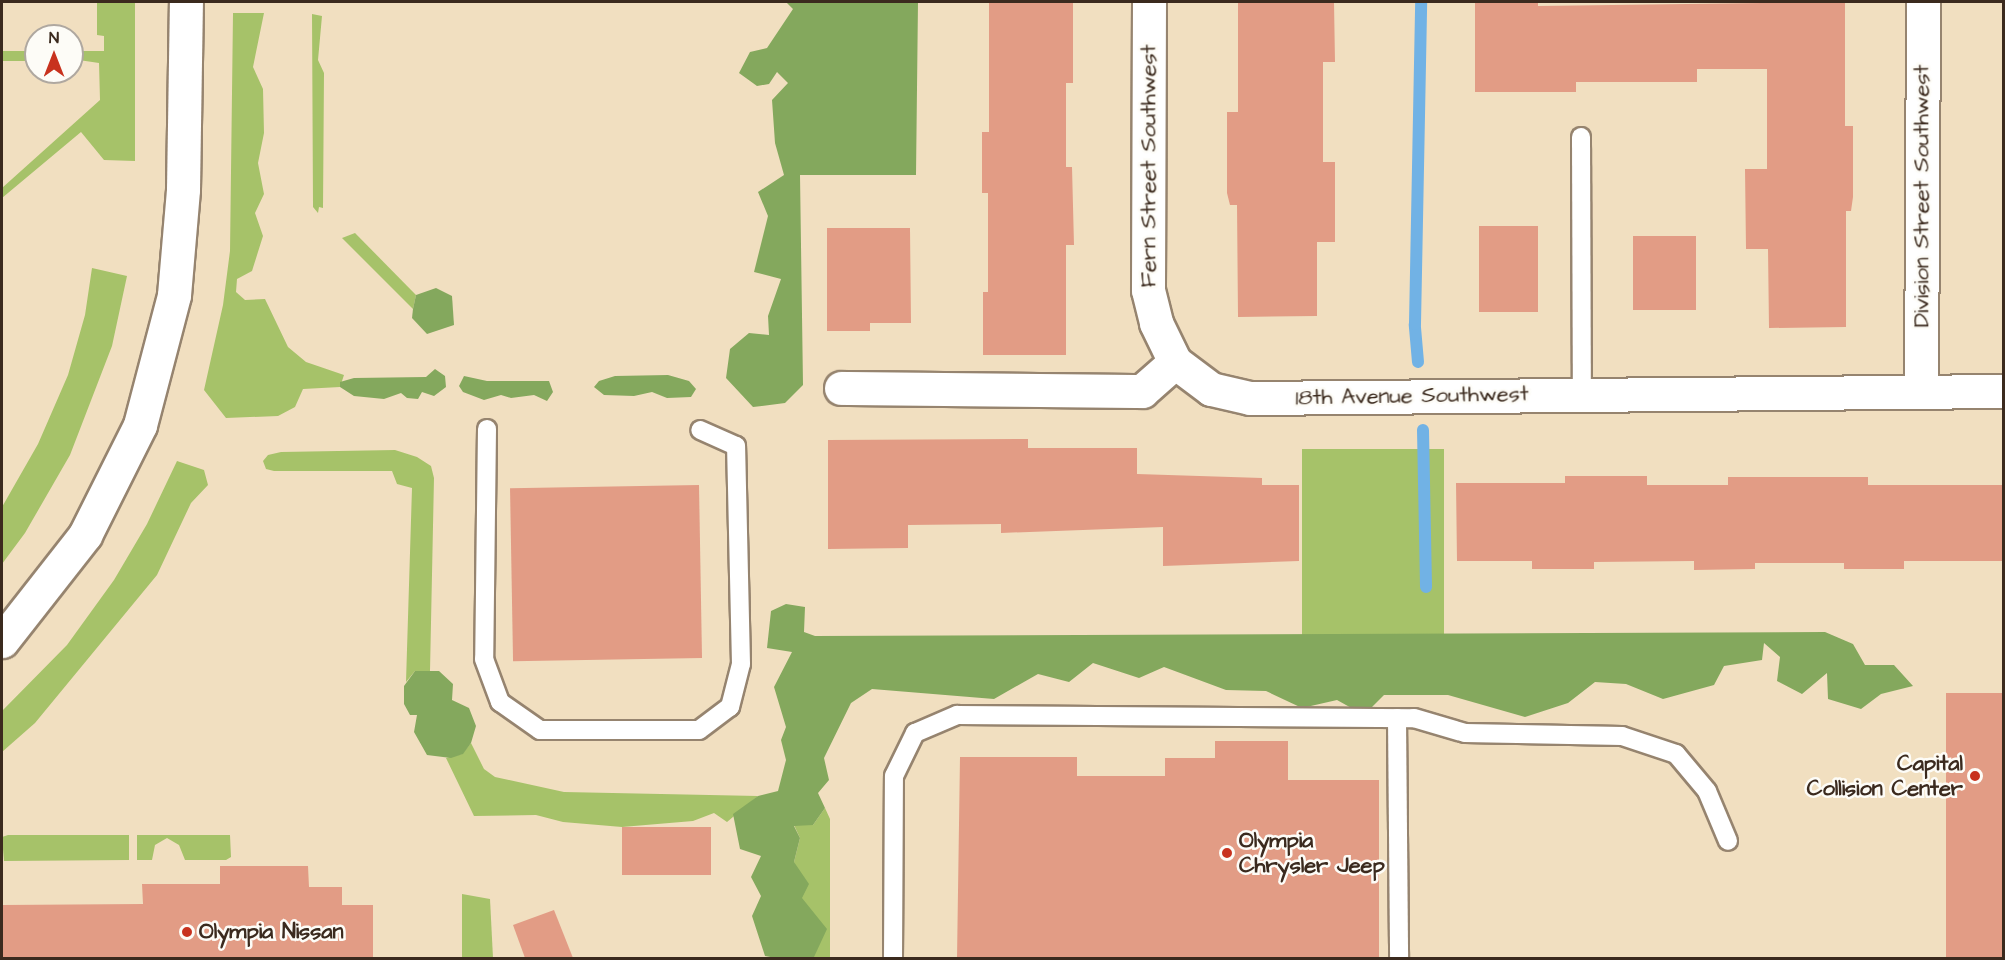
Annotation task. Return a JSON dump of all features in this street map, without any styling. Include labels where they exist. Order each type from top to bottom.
[{"type":"street","points":[[2,641],[84,535],[140,425],[174,295],[183,189],[186,2]]},
{"type":"street","name":"Fern Street Southwest","points":[[1149,2],[1148,290],[1156,323],[1176,362]]},
{"type":"street","name":"Division Street Southwest","points":[[1921,390],[1923,2]]},
{"type":"street","points":[[841,388],[1142,391],[1176,362]]},
{"type":"street","name":"18th Avenue Southwest","points":[[1176,362],[1210,389],[1250,398],[2004,391]]},
{"type":"lane","points":[[1581,137],[1582,394]]},
{"type":"lane","points":[[487,429],[484,659],[500,702],[540,730],[699,730],[730,707],[741,664],[736,446],[700,430]]},
{"type":"lane","points":[[893,958],[894,776],[915,733],[957,715],[1414,718],[1465,733],[1622,736],[1676,754],[1707,791],[1728,841]]},
{"type":"lane","points":[[1397,718],[1400,958]]},
{"type":"green space","points":[[97,2],[135,2],[135,161],[104,160],[81,132],[2,198],[2,188],[100,100],[99,63],[84,61],[84,51],[104,51],[104,36],[97,35]]},
{"type":"green space","points":[[786,2],[918,2],[916,175],[800,175],[803,385],[785,403],[753,407],[726,378],[730,349],[749,333],[769,335],[768,316],[781,279],[754,272],[768,216],[758,192],[784,175],[775,143],[772,100],[788,83],[777,72],[769,84],[757,86],[739,73],[750,52],[767,48],[793,9]]},
{"type":"green space","points":[[233,13],[264,13],[253,67],[263,89],[264,133],[258,163],[264,194],[255,213],[263,236],[252,271],[237,279],[236,292],[245,300],[265,299],[288,347],[306,362],[344,375],[340,387],[303,389],[295,407],[278,416],[226,418],[204,390],[223,305],[230,251]]},
{"type":"green space","points":[[312,14],[322,16],[318,60],[324,73],[323,208],[319,207],[318,213],[313,207]]},
{"type":"green space","points":[[2,51],[24,51],[24,61],[2,61]]},
{"type":"green space","points":[[355,233],[416,295],[413,309],[342,238]]},
{"type":"green space","points":[[92,268],[127,276],[112,346],[70,455],[25,533],[2,564],[2,507],[38,444],[68,375],[85,315]]},
{"type":"green space","points":[[436,288],[452,296],[454,325],[427,334],[412,318],[413,309],[416,295]]},
{"type":"green space","points":[[435,369],[445,376],[446,387],[434,396],[422,392],[418,399],[407,398],[401,393],[384,399],[354,396],[340,387],[340,382],[354,378],[426,377]]},
{"type":"green space","points":[[668,375],[689,381],[696,389],[691,397],[667,398],[652,392],[634,396],[604,395],[594,387],[599,381],[615,376]]},
{"type":"green space","points":[[464,376],[487,381],[549,381],[553,392],[547,401],[534,395],[511,398],[501,395],[484,400],[463,392],[459,386]]},
{"type":"green space","points":[[1302,449],[1444,449],[1444,636],[1302,636]]},
{"type":"green space","points":[[395,450],[417,457],[431,466],[434,478],[430,671],[415,671],[406,682],[412,488],[397,484],[392,471],[274,471],[266,469],[263,461],[268,455],[281,452]]},
{"type":"green space","points":[[177,461],[204,470],[208,485],[191,503],[157,575],[35,723],[2,752],[2,711],[67,645],[114,580],[147,524]]},
{"type":"green space","points":[[786,604],[805,607],[804,632],[815,636],[1825,632],[1853,644],[1865,665],[1894,665],[1913,686],[1881,694],[1861,709],[1828,699],[1827,673],[1802,694],[1777,681],[1780,657],[1764,643],[1762,660],[1724,666],[1714,685],[1663,699],[1626,684],[1595,682],[1568,703],[1525,717],[1448,695],[1384,695],[1364,715],[1337,700],[1302,708],[1266,691],[1226,690],[1164,667],[1139,678],[1093,663],[1069,682],[1038,674],[994,699],[872,689],[851,703],[824,758],[829,780],[818,793],[825,808],[813,825],[794,826],[800,838],[794,862],[809,884],[802,898],[827,929],[814,957],[776,958],[765,956],[752,916],[761,896],[751,877],[761,856],[740,849],[733,814],[758,796],[778,791],[786,760],[781,740],[786,727],[774,687],[792,652],[767,648],[771,611]]},
{"type":"green space","points":[[415,671],[439,671],[453,684],[452,700],[469,708],[476,726],[471,743],[463,754],[451,758],[427,755],[414,732],[417,715],[410,715],[404,704],[404,686]]},
{"type":"green space","points":[[471,743],[484,769],[495,777],[564,792],[758,796],[727,822],[714,813],[693,821],[622,827],[563,822],[536,815],[474,816],[446,758],[462,754]]},
{"type":"green space","points":[[825,808],[830,819],[830,958],[809,958],[814,957],[794,862],[800,838],[794,825],[813,825]]},
{"type":"green space","points":[[8,835],[129,835],[129,860],[4,861],[2,837]]},
{"type":"green space","points":[[137,835],[230,835],[231,857],[226,860],[185,860],[179,845],[167,838],[155,845],[152,860],[137,860]]},
{"type":"green space","points":[[462,894],[490,899],[493,958],[462,958]]},
{"type":"building","points":[[989,2],[1073,2],[1073,83],[1066,83],[1066,167],[1072,167],[1074,245],[1066,245],[1066,355],[983,355],[983,292],[988,292],[988,193],[982,193],[982,132],[989,132]]},
{"type":"building","points":[[1238,2],[1334,2],[1335,62],[1323,62],[1323,162],[1335,162],[1335,242],[1317,242],[1317,316],[1238,317],[1237,205],[1230,205],[1227,193],[1227,112],[1238,112]]},
{"type":"building","points":[[1475,2],[1538,2],[1538,6],[1845,2],[1845,126],[1853,126],[1853,197],[1851,211],[1846,211],[1846,327],[1769,328],[1768,249],[1746,249],[1745,169],[1767,169],[1767,69],[1697,69],[1697,82],[1576,82],[1576,92],[1475,92]]},
{"type":"building","points":[[1479,226],[1538,226],[1538,312],[1479,312]]},
{"type":"building","points":[[827,228],[910,228],[911,323],[870,323],[870,331],[827,331]]},
{"type":"building","points":[[1633,236],[1696,236],[1696,310],[1633,310]]},
{"type":"building","points":[[1028,439],[1028,448],[1137,448],[1137,474],[1262,478],[1262,485],[1299,485],[1299,561],[1163,566],[1163,527],[1001,533],[1001,524],[908,525],[908,548],[828,549],[828,440]]},
{"type":"building","points":[[1565,476],[1647,476],[1647,485],[1728,485],[1728,477],[1868,477],[1868,485],[2004,485],[2004,561],[1904,561],[1904,569],[1844,569],[1844,563],[1755,563],[1755,569],[1694,570],[1694,561],[1594,562],[1594,569],[1532,569],[1532,561],[1457,561],[1456,483],[1565,483]]},
{"type":"building","points":[[699,485],[702,658],[513,661],[510,488]]},
{"type":"building","name":"Capital Collision Center","points":[[1946,693],[2004,693],[2004,958],[1946,958]]},
{"type":"building","name":"Olympia Chrysler Jeep","points":[[1215,741],[1288,741],[1288,780],[1379,780],[1379,958],[957,958],[960,757],[1077,757],[1077,776],[1165,776],[1165,758],[1215,758]]},
{"type":"building","points":[[622,827],[711,827],[711,875],[622,875]]},
{"type":"building","name":"Olympia Nissan","points":[[220,866],[308,866],[309,887],[342,887],[342,905],[373,905],[373,958],[2,958],[2,905],[143,904],[142,884],[220,884]]},
{"type":"building","points":[[554,910],[573,958],[525,958],[513,925]]},
{"type":"waterway","points":[[1418,362],[1415,324],[1421,2]]},
{"type":"waterway","points":[[1423,430],[1426,587]]},
{"type":"place","name":"Capital Collision Center","points":[[1975,776]]},
{"type":"place","name":"Olympia Chrysler Jeep","points":[[1227,853]]},
{"type":"place","name":"Olympia Nissan","points":[[187,932]]}]
